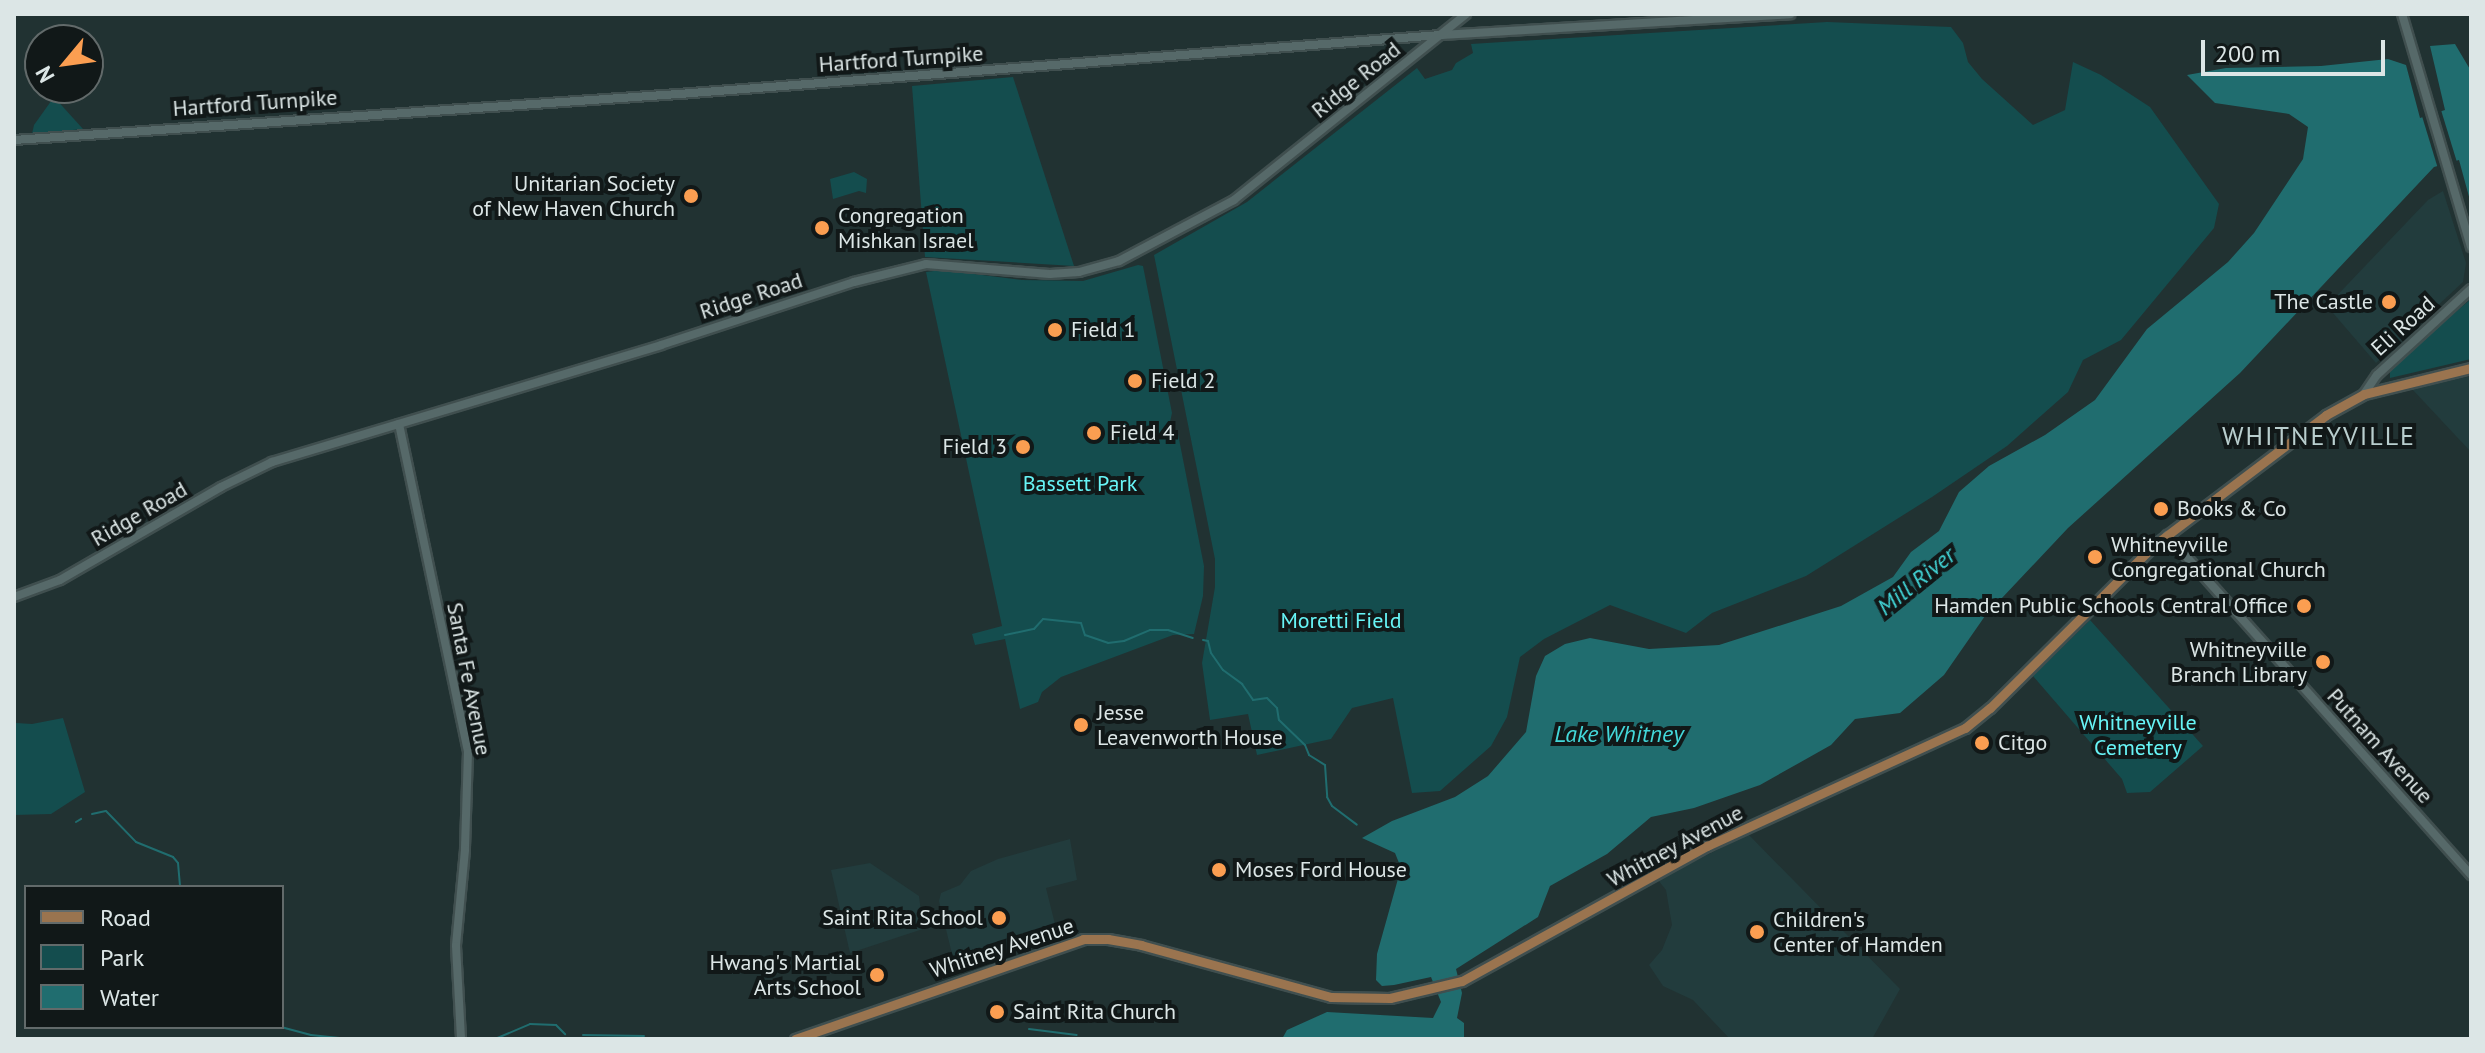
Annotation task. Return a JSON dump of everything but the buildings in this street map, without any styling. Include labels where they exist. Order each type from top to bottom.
[{"type":"main road","name":"Ridge Road","points":[[14,597],[60,580],[251,471],[902,268],[946,264],[1057,274],[1119,261],[1234,200],[1466,14]]},
{"type":"main road","name":"Hartford Turnpike","points":[[14,140],[693,93],[1441,35],[1790,14]]},
{"type":"main road","points":[[2402,14],[2471,247]]},
{"type":"main road","name":"Eli Road","points":[[2364,394],[2378,373],[2471,289]]},
{"type":"main road","name":"Whitney Avenue","points":[[795,1039],[1083,939],[1132,943],[1331,997],[1372,1000],[1434,991],[1462,981],[1707,846],[1965,728],[1990,708],[2167,535],[2326,415],[2364,394],[2471,368]]},
{"type":"main road","name":"Santa Fe Avenue","points":[[399,424],[468,752],[465,850],[456,946],[461,1039]]},
{"type":"main road","name":"Putnam Avenue","points":[[2167,535],[2471,875]]},
{"type":"shaded area","points":[[2443,191],[2466,263],[2463,282],[2376,363],[2327,306],[2428,200]]},
{"type":"shaded area","points":[[2471,376],[2471,452],[2412,389]]},
{"type":"shaded area","name":"Children's Center of Hamden","points":[[1748,834],[1900,989],[1872,1039],[1730,1039],[1693,1000],[1663,986],[1649,965],[1662,950],[1672,925],[1666,890],[1658,880]]},
{"type":"shaded area","name":"Saint Rita School","points":[[1070,839],[1077,880],[1046,888],[1058,936],[956,970],[939,901],[941,893],[960,885],[971,871],[998,859]]},
{"type":"shaded area","name":"Saint Rita School","points":[[870,863],[919,896],[923,929],[850,953],[831,870]]},
{"type":"green space","name":"Moretti Field","points":[[1827,22],[1951,27],[1963,43],[1968,62],[1982,79],[2033,125],[2065,110],[2073,62],[2101,75],[2150,107],[2219,204],[2214,228],[2121,340],[2083,360],[2068,392],[2007,446],[1806,576],[1712,613],[1686,633],[1610,605],[1544,639],[1520,657],[1507,717],[1491,746],[1440,791],[1412,793],[1393,698],[1352,708],[1331,739],[1257,755],[1248,714],[1210,720],[1202,663],[1215,587],[1215,559],[1154,255],[1247,202],[1417,68],[1425,79],[1452,70],[1456,63],[1473,53],[1471,44]]},
{"type":"green space","points":[[1013,77],[1074,266],[925,257],[912,86]]},
{"type":"green space","points":[[49,104],[60,104],[83,129],[32,134],[34,125]]},
{"type":"green space","points":[[854,172],[867,179],[866,193],[859,191],[833,199],[830,179]]},
{"type":"green space","name":"Bassett Park","points":[[1143,266],[1172,413],[1170,422],[1178,434],[1204,566],[1203,596],[1194,634],[1173,635],[1061,677],[1042,692],[1038,702],[1020,709],[1005,639],[975,645],[972,634],[1002,626],[926,272],[942,270],[1022,280],[1083,281]]},
{"type":"green space","points":[[2471,299],[2471,359],[2390,378],[2390,367]]},
{"type":"green space","name":"Whitneyville Cemetery","points":[[2090,620],[2203,746],[2150,792],[2127,793],[2122,779],[2033,676]]},
{"type":"green space","points":[[14,716],[16,723],[32,724],[63,718],[85,792],[51,814],[14,815]]},
{"type":"water","name":"Lake Whitney","points":[[2455,44],[2471,71],[2471,204],[2459,160],[2434,167],[2240,373],[2068,528],[1985,616],[1944,675],[1900,713],[1855,719],[1831,745],[1760,785],[1694,808],[1651,817],[1607,854],[1550,886],[1538,917],[1456,969],[1462,993],[1457,1018],[1464,1023],[1464,1039],[1282,1039],[1287,1030],[1327,1012],[1433,1018],[1441,1002],[1431,977],[1382,986],[1376,980],[1377,954],[1401,868],[1395,853],[1362,838],[1392,821],[1455,797],[1488,776],[1526,732],[1536,676],[1545,656],[1565,644],[1590,638],[1649,649],[1719,645],[1841,606],[1893,577],[1911,552],[1939,531],[1959,492],[1989,466],[2045,435],[2095,400],[2147,329],[2228,262],[2254,233],[2303,159],[2308,127],[2289,114],[2215,103],[2187,75],[2226,68],[2321,66],[2388,59],[2406,65],[2420,118],[2445,110],[2430,46]]},
{"type":"pier","points":[[2441,110],[2457,164],[2438,169],[2422,116]]},
{"type":"waterway","points":[[1005,635],[1034,629],[1043,619],[1081,623],[1085,635],[1108,643],[1124,641],[1150,630],[1168,630],[1193,638]]},
{"type":"waterway","points":[[1203,640],[1208,641],[1211,653],[1223,670],[1242,684],[1253,700],[1267,698],[1277,708],[1279,720],[1305,745],[1309,755],[1325,765],[1327,797],[1332,806],[1357,825]]},
{"type":"waterway","points":[[92,814],[106,811],[136,842],[173,857],[178,863],[180,885]]},
{"type":"waterway","points":[[76,822],[81,819]]},
{"type":"waterway","points":[[495,1039],[530,1024],[556,1025],[565,1034]]},
{"type":"waterway","points":[[284,1028],[311,1035],[349,1039]]},
{"type":"waterway","points":[[1029,1029],[1077,1035]]},
{"type":"waterway","points":[[583,1035],[644,1036]]},
{"type":"place","name":"Unitarian Society of New Haven Church","points":[[691,196]]},
{"type":"place","name":"Congregation Mishkan Israel","points":[[822,228]]},
{"type":"place","name":"The Castle","points":[[2389,302]]},
{"type":"place","name":"Field 1","points":[[1055,330]]},
{"type":"place","name":"Field 2","points":[[1135,381]]},
{"type":"place","name":"Field 4","points":[[1094,433]]},
{"type":"place","name":"Field 3","points":[[1023,447]]},
{"type":"place","name":"Books & Co","points":[[2161,509]]},
{"type":"place","name":"Whitneyville Congregational Church","points":[[2095,557]]},
{"type":"place","name":"Hamden Public Schools Central Office","points":[[2304,606]]},
{"type":"place","name":"Whitneyville Branch Library","points":[[2323,662]]},
{"type":"place","name":"Jesse Leavenworth House","points":[[1081,725]]},
{"type":"place","name":"Citgo","points":[[1982,743]]},
{"type":"place","name":"Moses Ford House","points":[[1219,870]]},
{"type":"place","name":"Saint Rita School","points":[[999,918]]},
{"type":"place","name":"Children's Center of Hamden","points":[[1757,932]]},
{"type":"place","name":"Hwang's Martial Arts School","points":[[877,975]]},
{"type":"place","name":"Saint Rita Church","points":[[997,1012]]},
{"type":"district","name":"WHITNEYVILLE","points":[[2319,436]]},
{"type":"water label","name":"Mill River","points":[[1916,581]]}]
